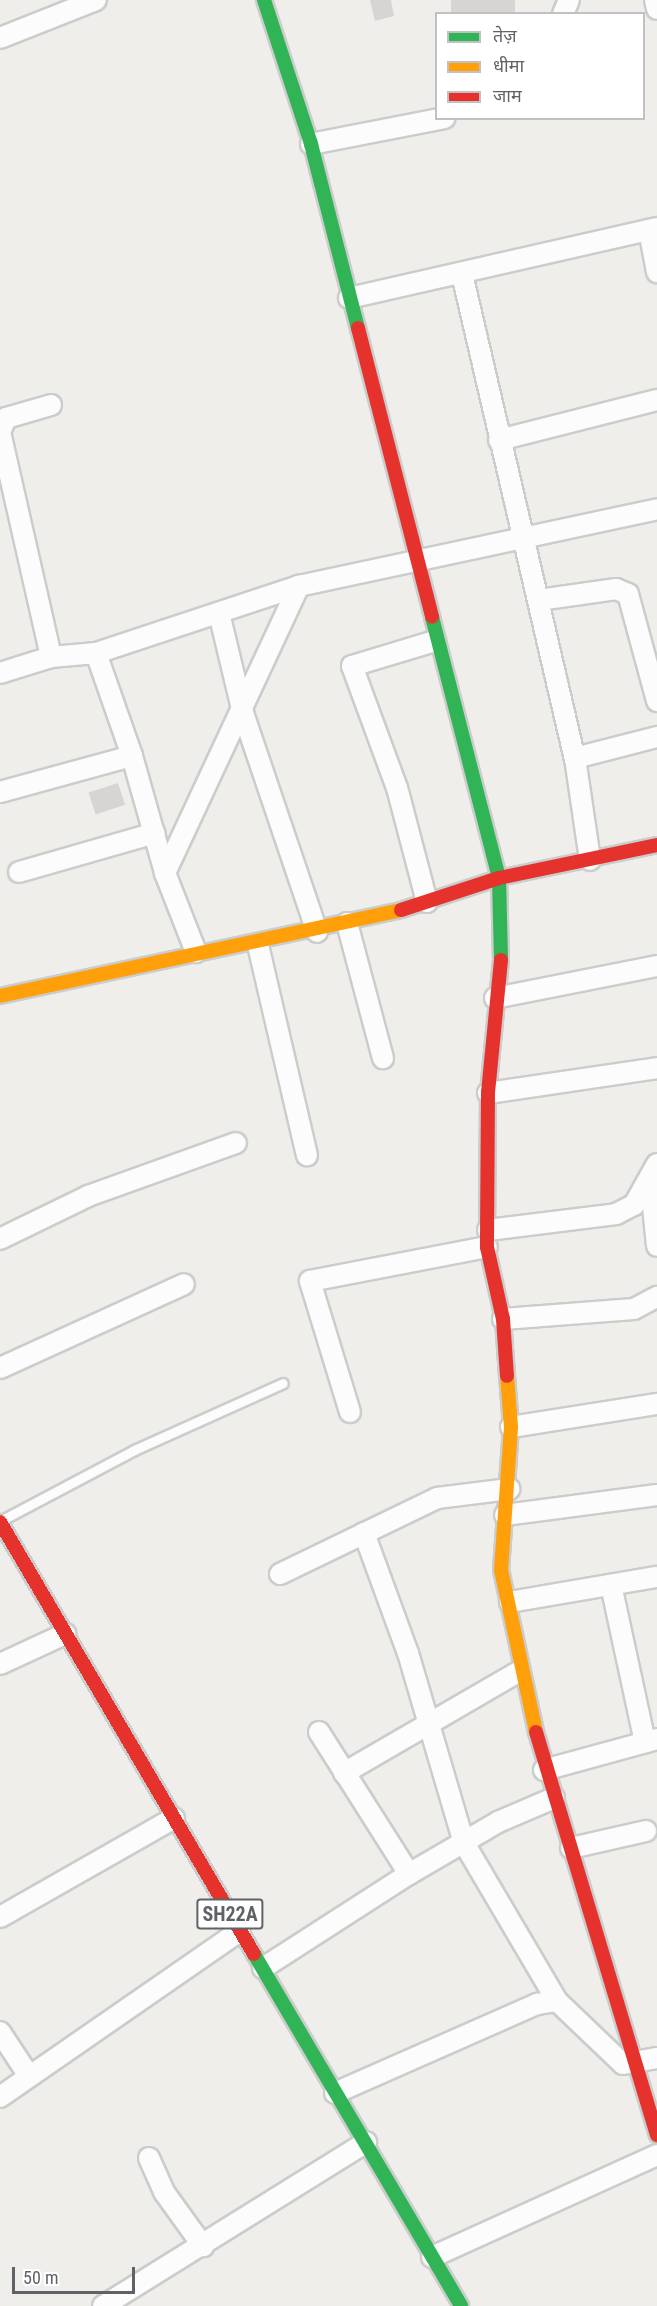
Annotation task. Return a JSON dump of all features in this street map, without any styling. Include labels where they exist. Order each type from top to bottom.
[{"type":"street","points":[[264,0],[311,144],[435,641],[499,878],[502,948],[495,998],[489,1093],[488,1239],[503,1319],[511,1427],[509,1490],[501,1570],[510,1602],[520,1671],[544,1770],[572,1848],[657,2135]]},
{"type":"street","points":[[655,0],[657,9]]},
{"type":"street","points":[[0,38],[90,1]]},
{"type":"street","points":[[311,144],[435,120]]},
{"type":"street","points":[[349,298],[653,229],[657,272]]},
{"type":"street","points":[[462,274],[575,758],[590,860]]},
{"type":"street","points":[[499,440],[657,400]]},
{"type":"street","points":[[51,405],[6,418],[0,432],[51,657]]},
{"type":"street","points":[[0,673],[51,657],[96,653],[299,586],[657,509]]},
{"type":"street","points":[[165,873],[243,713],[299,586]]},
{"type":"street","points":[[538,600],[616,589],[628,594],[657,701]]},
{"type":"street","points":[[219,613],[243,713],[317,932]]},
{"type":"street","points":[[427,902],[397,788],[352,666],[435,641]]},
{"type":"street","points":[[96,653],[132,756],[165,873],[196,952]]},
{"type":"street","points":[[575,758],[657,737]]},
{"type":"street","points":[[0,792],[132,756]]},
{"type":"street","points":[[19,872],[155,833]]},
{"type":"street","points":[[0,996],[196,952],[258,945],[317,932],[427,902],[499,878],[657,845]]},
{"type":"street","points":[[347,923],[383,1058]]},
{"type":"street","points":[[258,945],[307,1155]]},
{"type":"street","points":[[495,998],[657,966]]},
{"type":"street","points":[[489,1093],[657,1068]]},
{"type":"street","points":[[0,1239],[88,1196],[236,1143]]},
{"type":"street","points":[[350,1412],[310,1281],[488,1239],[616,1214],[634,1205],[653,1169]]},
{"type":"street","points":[[653,1169],[657,1246]]},
{"type":"street","points":[[0,1368],[184,1284]]},
{"type":"street","points":[[503,1319],[634,1309],[657,1297]]},
{"type":"street","points":[[511,1427],[657,1404]]},
{"type":"street","points":[[280,1574],[437,1498],[509,1490]]},
{"type":"street","points":[[505,1515],[657,1495]]},
{"type":"street","name":"SH22A","points":[[0,1522],[461,2306]]},
{"type":"street","points":[[364,1533],[427,1722],[464,1843],[557,2001],[612,2057],[636,2065],[657,2058]]},
{"type":"street","points":[[510,1602],[657,1577]]},
{"type":"street","points":[[544,1770],[651,1740],[611,1585]]},
{"type":"street","points":[[0,1664],[65,1634]]},
{"type":"street","points":[[344,1773],[427,1722],[520,1671]]},
{"type":"street","points":[[319,1732],[409,1874]]},
{"type":"street","points":[[262,1968],[409,1874],[464,1843],[554,1798]]},
{"type":"street","points":[[0,1917],[174,1818]]},
{"type":"street","points":[[572,1848],[646,1831]]},
{"type":"street","points":[[0,2097],[240,1930]]},
{"type":"street","points":[[334,2093],[537,2004],[557,2001]]},
{"type":"street","points":[[0,2032],[29,2076]]},
{"type":"street","points":[[103,2306],[203,2246],[366,2142]]},
{"type":"street","points":[[432,2258],[657,2155]]},
{"type":"street","points":[[149,2158],[164,2192],[203,2246]]},
{"type":"lane","points":[[0,1522],[134,1450],[283,1383]]},
{"type":"building","points":[[370,0],[391,0],[394,16],[375,21]]},
{"type":"building","points":[[451,0],[515,0],[515,12],[451,12]]},
{"type":"building","points":[[118,783],[125,805],[96,814],[89,793]]},
{"type":"traffic: fast","points":[[264,0],[311,144],[358,328]]},
{"type":"traffic: fast","points":[[432,617],[499,878],[501,960]]},
{"type":"traffic: fast","points":[[254,1954],[461,2306]]},
{"type":"traffic: slow","points":[[0,996],[401,910]]},
{"type":"traffic: slow","points":[[507,1376],[511,1427],[501,1570],[536,1732]]},
{"type":"traffic: jam","points":[[358,328],[432,617]]},
{"type":"traffic: jam","points":[[401,910],[499,878],[657,845]]},
{"type":"traffic: jam","points":[[501,960],[488,1093],[487,1247],[503,1319],[507,1376]]},
{"type":"traffic: jam","points":[[0,1522],[254,1954]]},
{"type":"traffic: jam","points":[[536,1732],[657,2135]]}]
